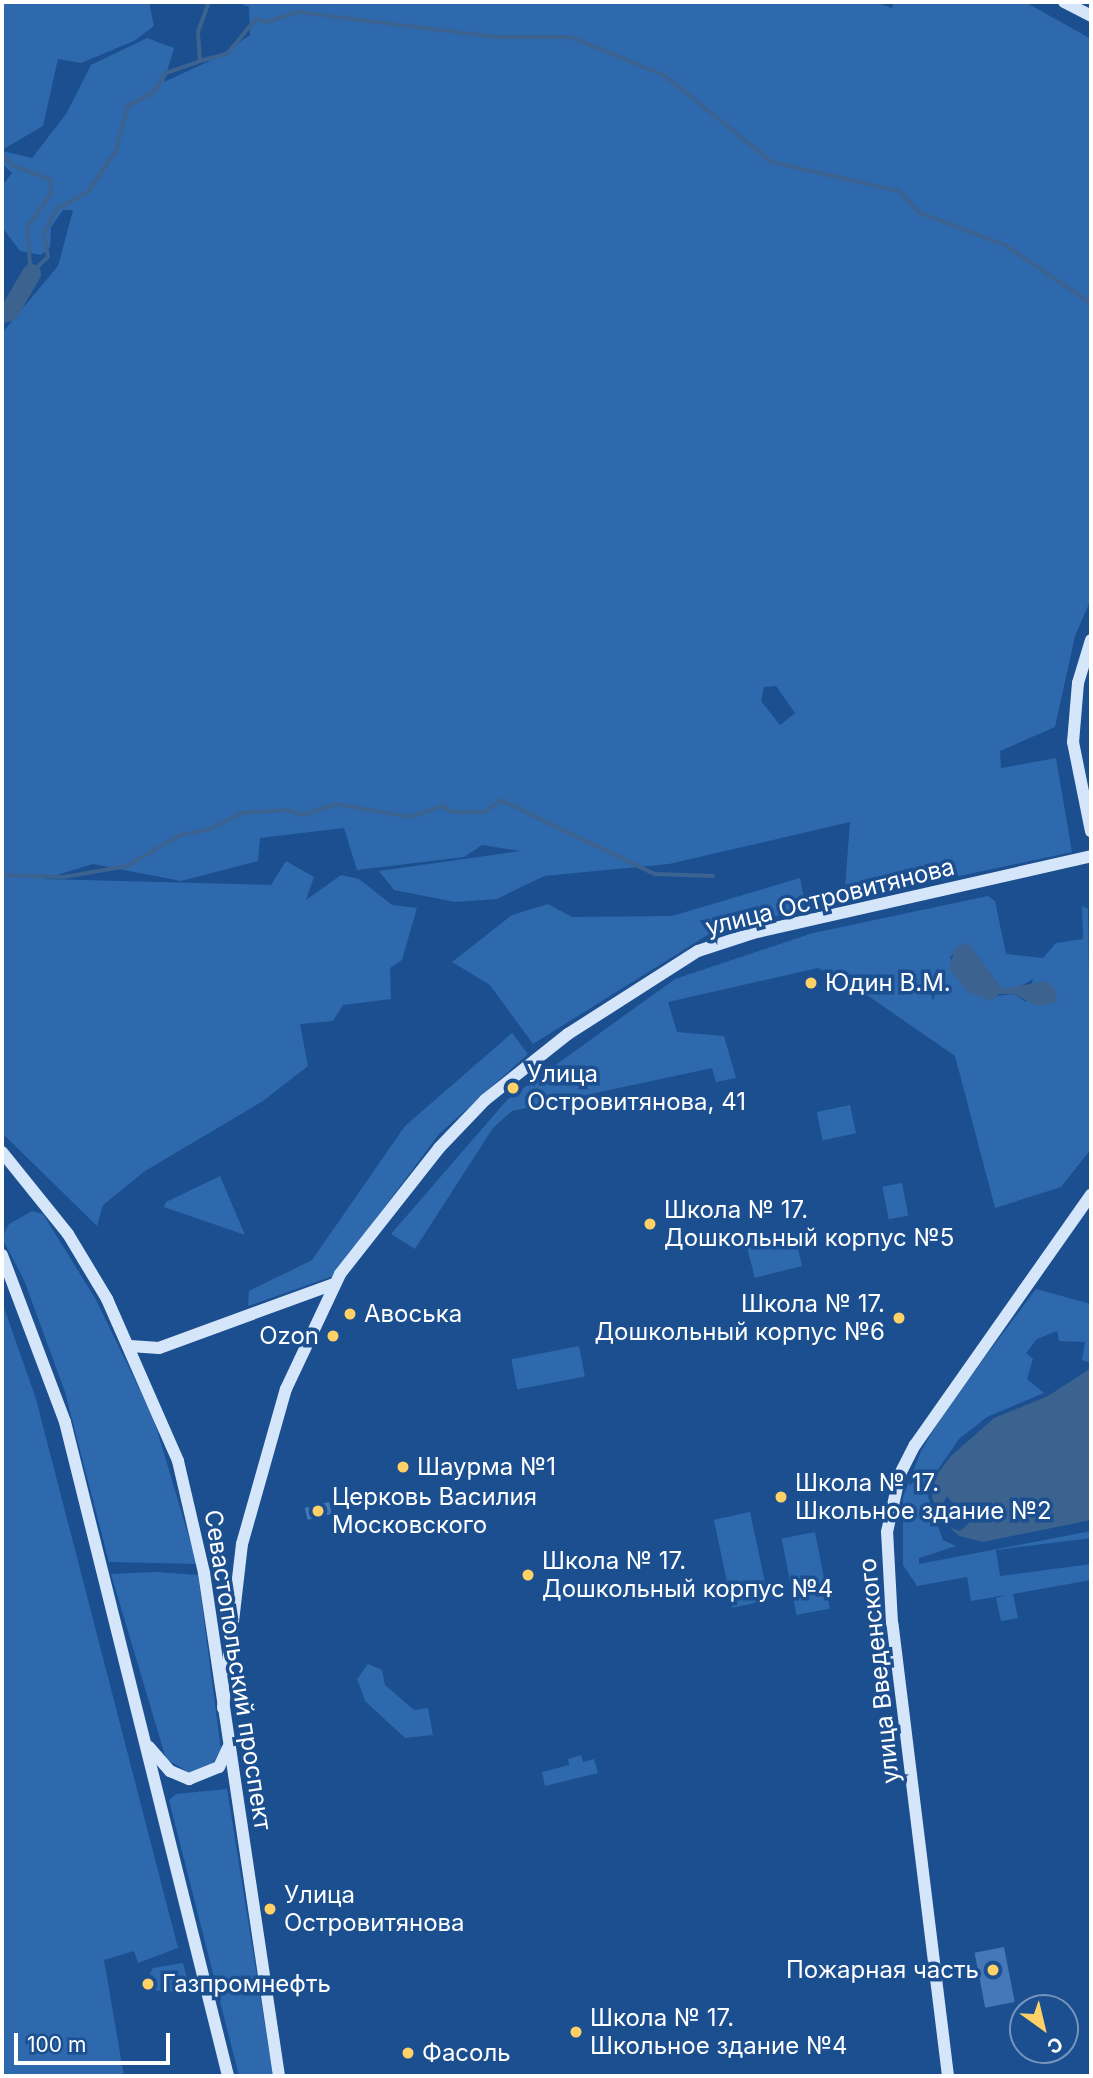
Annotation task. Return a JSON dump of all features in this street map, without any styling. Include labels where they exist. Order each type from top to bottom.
[{"type":"main road","points":[[1064,2],[1091,16]]},
{"type":"main road","points":[[1091,640],[1077,683],[1073,742],[1091,831]]},
{"type":"main road","name":"улица Островитянова","points":[[223,1708],[242,1544],[286,1389],[334,1284],[439,1148],[506,1080],[634,988],[698,951],[753,933],[1091,856]]},
{"type":"main road","name":"Севастопольский проспект","points":[[2,1152],[68,1234],[130,1346],[160,1410],[192,1510],[279,2076]]},
{"type":"main road","name":"улица Введенского","points":[[948,2076],[892,1623],[887,1532],[900,1474],[915,1445],[1091,1195]]},
{"type":"main road","points":[[2,1255],[65,1422],[228,2076]]},
{"type":"main road","points":[[130,1346],[159,1348],[334,1284]]},
{"type":"main road","points":[[145,1741],[164,1767],[189,1779],[219,1767],[229,1742]]},
{"type":"shaded area","points":[[2,2],[149,2],[154,26],[134,41],[81,63],[58,59],[43,126],[2,150]]},
{"type":"shaded area","points":[[236,2],[875,2],[892,8],[894,2],[1025,2],[1091,39],[1091,599],[1075,636],[1055,727],[1000,751],[1001,768],[1056,758],[1072,852],[844,901],[850,822],[669,864],[544,876],[497,899],[455,902],[394,890],[379,871],[520,851],[482,845],[464,857],[357,870],[344,828],[260,838],[258,861],[181,881],[93,864],[44,879],[271,885],[286,861],[314,877],[306,900],[341,875],[359,879],[392,905],[417,908],[402,960],[390,968],[391,999],[343,1005],[333,1021],[300,1024],[308,1066],[263,1101],[145,1171],[103,1205],[97,1226],[2,1133],[2,333],[58,266],[73,210],[63,210],[51,227],[50,247],[41,255],[20,251],[2,227],[2,186],[12,173],[2,164],[2,151],[32,158],[66,114],[91,65],[147,38],[174,48],[164,82],[216,58],[250,35],[249,7]],"holes":[[[776,686],[795,713],[780,725],[761,701],[764,687]]]},
{"type":"shaded area","points":[[800,878],[806,909],[714,931],[533,1044],[490,985],[452,962],[512,915],[548,904],[572,917],[672,916]]},
{"type":"shaded area","points":[[988,896],[995,901],[1006,954],[1043,958],[1056,943],[1083,939],[1082,906],[1088,909],[1091,1149],[1061,1187],[995,1208],[955,1056],[851,984],[818,968],[668,1002],[677,1032],[724,1036],[736,1078],[716,1082],[712,1068],[512,1111],[493,1128],[415,1249],[391,1234],[507,1100],[675,979],[813,933]],"holes":[[[968,944],[1002,989],[1016,989],[1033,979],[1026,1002],[1014,994],[986,997],[967,991],[950,957]]]},
{"type":"shaded area","points":[[968,943],[1002,989],[1045,981],[1055,988],[1057,1003],[1037,1006],[1014,994],[999,994],[992,1001],[967,991],[949,968],[956,947]]},
{"type":"shaded area","points":[[512,1033],[528,1054],[439,1134],[333,1276],[248,1306],[249,1291],[312,1260],[405,1126]]},
{"type":"shaded area","points":[[850,1105],[856,1133],[823,1140],[817,1112]]},
{"type":"shaded area","points":[[220,1176],[245,1235],[164,1207],[166,1202]]},
{"type":"shaded area","points":[[902,1183],[908,1215],[889,1219],[882,1187]]},
{"type":"shaded area","points":[[32,1211],[43,1214],[95,1298],[153,1417],[197,1564],[109,1562],[65,1392],[24,1280],[2,1238],[9,1224]]},
{"type":"shaded area","points":[[794,1233],[802,1266],[755,1278],[746,1245]]},
{"type":"shaded area","points":[[1036,1289],[1091,1304],[1091,1363],[1082,1360],[1085,1342],[1059,1341],[1057,1331],[1037,1339],[1026,1353],[1033,1359],[1027,1379],[1044,1393],[987,1417],[959,1439],[934,1475],[928,1496],[933,1513],[916,1519],[934,1516],[943,1540],[956,1546],[919,1558],[919,1564],[1091,1531],[1091,1538],[996,1550],[1000,1576],[1091,1564],[1091,1580],[1013,1594],[1018,1618],[1001,1621],[996,1598],[1006,1595],[971,1601],[967,1577],[917,1586],[903,1565],[903,1497],[921,1451],[949,1405]]},
{"type":"shaded area","points":[[2,1302],[36,1399],[178,1948],[138,1963],[134,1951],[104,1960],[124,2076],[2,2076]]},
{"type":"shaded area","points":[[579,1346],[585,1376],[517,1390],[511,1359]]},
{"type":"shaded area","points":[[1091,1368],[1091,1520],[983,1542],[959,1536],[941,1519],[932,1497],[936,1476],[950,1457],[994,1418],[1048,1396]]},
{"type":"shaded area","points":[[750,1512],[769,1600],[733,1608],[714,1520]]},
{"type":"shaded area","points":[[815,1532],[830,1609],[797,1615],[782,1538]]},
{"type":"shaded area","points":[[156,1572],[198,1575],[221,1750],[211,1766],[190,1773],[166,1759],[111,1574]]},
{"type":"shaded area","points":[[368,1664],[382,1670],[385,1685],[414,1710],[428,1708],[433,1735],[405,1738],[365,1701],[357,1679]]},
{"type":"shaded area","points":[[581,1755],[583,1762],[594,1759],[598,1773],[545,1786],[542,1772],[569,1765],[568,1759]]},
{"type":"shaded area","points":[[227,1789],[273,2076],[239,2076],[169,1800],[176,1794]]},
{"type":"shaded area","points":[[183,1963],[191,1993],[150,1990],[146,1981],[153,1968]]},
{"type":"pier","points":[[947,1496],[956,1508],[977,1516],[960,1531],[949,1527],[938,1513]]},
{"type":"building","name":"Церковь Василия Московского","points":[[329,1502],[332,1514],[308,1520],[305,1508]]},
{"type":"building","name":"Пожарная часть","points":[[1004,1947],[1013,1994],[1009,1994],[1009,2003],[985,2008],[975,1953]]},
{"type":"waterway","points":[[2,153],[12,165],[51,180],[52,193],[28,227],[31,273],[48,257],[44,234],[57,209],[88,192],[116,151],[128,106],[155,91],[166,73],[200,61],[198,32],[209,2]]},
{"type":"waterway","points":[[200,61],[227,54],[256,19],[267,22],[298,12],[495,37],[571,37],[666,76],[772,162],[899,191],[920,213],[1005,245],[1091,303]]},
{"type":"waterway","points":[[2,313],[9,311],[31,273]]},
{"type":"waterway","points":[[2,875],[64,877],[127,866],[180,835],[210,829],[241,813],[288,810],[303,815],[336,804],[410,817],[443,806],[452,812],[484,812],[501,800],[655,874],[713,876]]},
{"type":"place","name":"Юдин В.М.","points":[[811,983]]},
{"type":"place","name":"Улица Островитянова, 41","points":[[513,1088]]},
{"type":"place","name":"Школа № 17. Дошкольный корпус №5","points":[[650,1224]]},
{"type":"place","name":"Авоська","points":[[350,1314]]},
{"type":"place","name":"Школа № 17. Дошкольный корпус №6","points":[[899,1318]]},
{"type":"place","name":"Ozon","points":[[333,1336]]},
{"type":"place","name":"Шаурма №1","points":[[403,1467]]},
{"type":"place","name":"Школа № 17. Школьное здание №2","points":[[781,1497]]},
{"type":"place","name":"Церковь Василия Московского","points":[[318,1511]]},
{"type":"place","name":"Школа № 17. Дошкольный корпус №4","points":[[528,1575]]},
{"type":"place","name":"Улица Островитянова","points":[[270,1909]]},
{"type":"place","name":"Пожарная часть","points":[[993,1970]]},
{"type":"place","name":"Газпромнефть","points":[[148,1984]]},
{"type":"place","name":"Школа № 17. Школьное здание №4","points":[[576,2032]]},
{"type":"place","name":"Фасоль","points":[[408,2053]]}]
